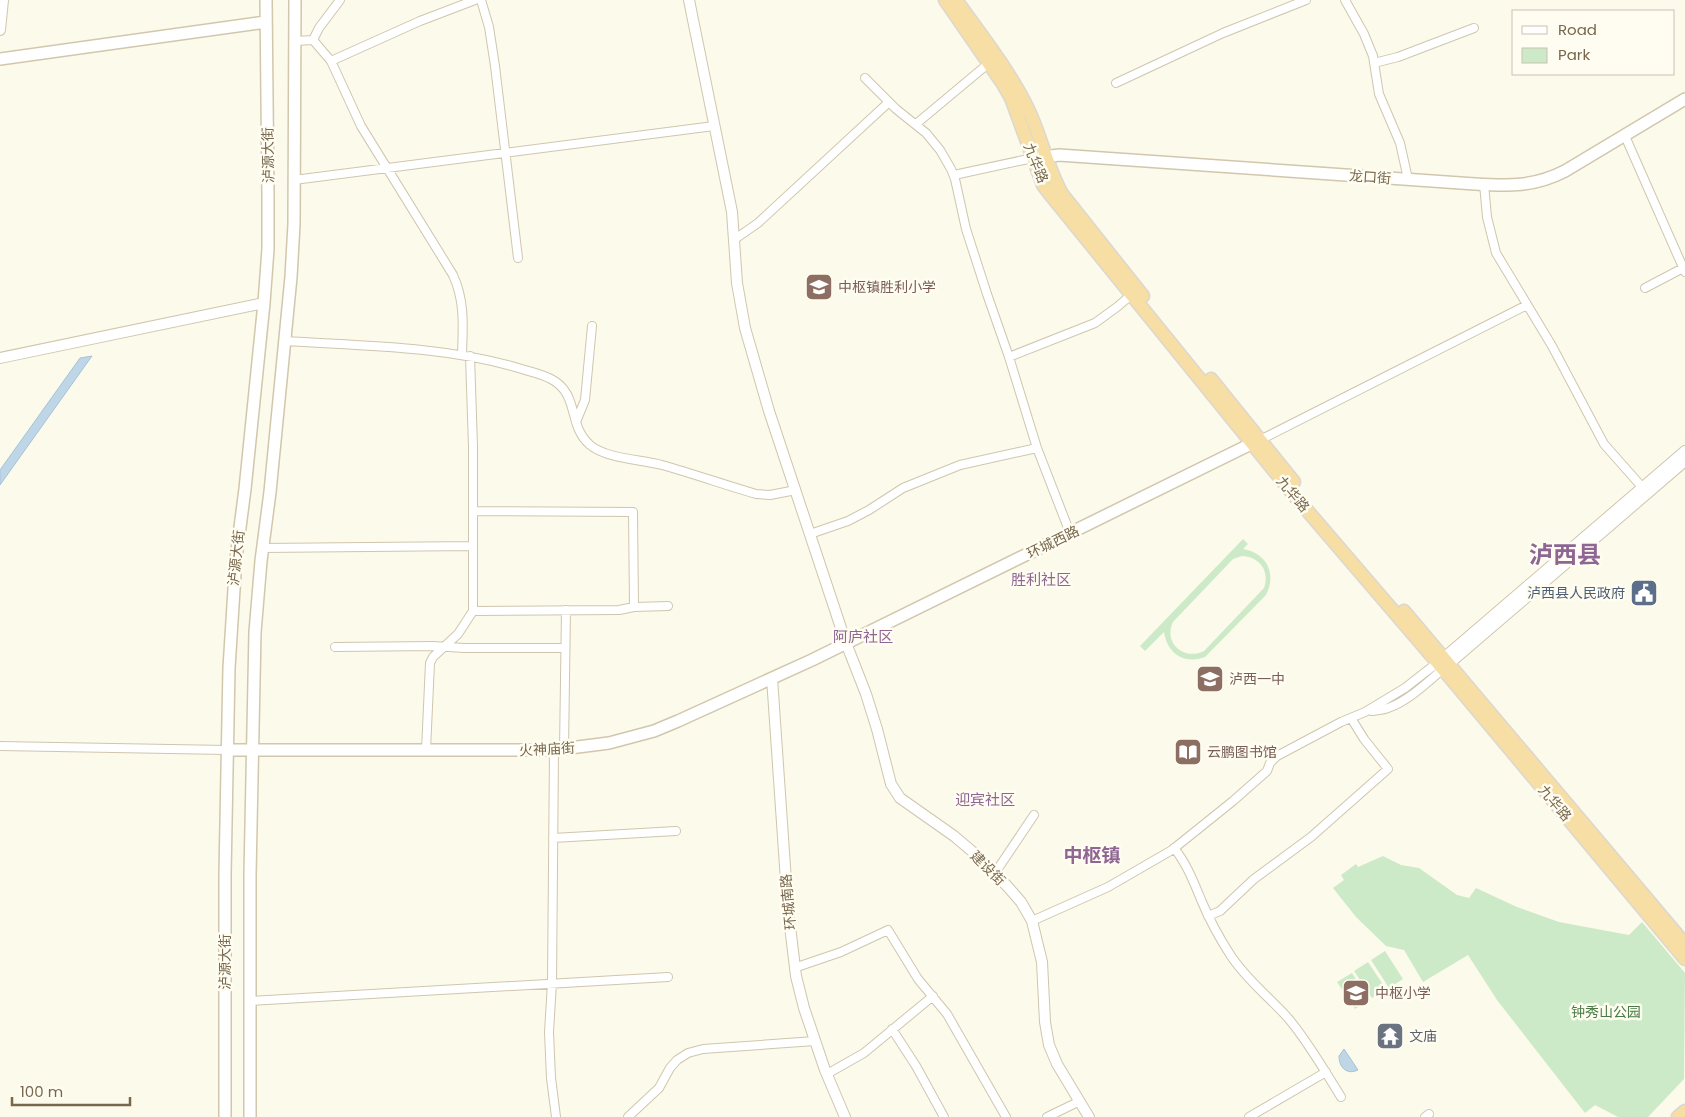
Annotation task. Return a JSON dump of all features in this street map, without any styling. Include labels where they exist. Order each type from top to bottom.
[{"type":"highway","name":"九华路","points":[[944,0],[1003,84],[1039,158],[1062,194],[1334,543],[1443,663],[1685,944]]},
{"type":"highway","name":"九华路","points":[[956,0],[1011,78],[1028,109],[1043,184],[1131,294],[1256,442]]},
{"type":"highway","name":"九华路","points":[[1443,663],[1685,959]]},
{"type":"highway","points":[[1678,1117],[1685,1111]]},
{"type":"main road","name":"泸源大街","points":[[225,1117],[227,750],[233,593],[268,249],[266,0]]},
{"type":"main road","name":"泸源大街","points":[[250,1117],[250,874],[255,632],[293,250],[294,0]]},
{"type":"main road","points":[[0,59],[266,22]]},
{"type":"main road","name":"龙口街","points":[[1039,158],[1059,156],[1513,186],[1545,180],[1565,172],[1685,99]]},
{"type":"main road","name":"环城西路","points":[[846,644],[1256,442]]},
{"type":"main road","name":"火神庙街","points":[[227,750],[559,749],[609,742],[654,731],[846,644]]},
{"type":"street","points":[[0,30],[4,0]]},
{"type":"street","points":[[313,40],[318,28],[340,0]]},
{"type":"street","points":[[331,61],[428,18],[475,0]]},
{"type":"street","points":[[481,0],[492,44],[518,258]]},
{"type":"street","name":"建设街","points":[[688,0],[732,212],[737,283],[745,328],[768,409],[846,644],[866,694],[891,784],[900,798],[954,836],[995,873],[1021,902],[1032,921],[1042,962],[1045,1022],[1049,1045],[1057,1064],[1089,1117]]},
{"type":"street","points":[[1116,83],[1223,33],[1306,0]]},
{"type":"street","points":[[1345,0],[1364,34],[1373,56],[1379,94],[1400,143],[1408,179]]},
{"type":"street","points":[[1374,63],[1398,57],[1474,28]]},
{"type":"street","points":[[294,40],[313,40],[331,61],[358,120],[448,266],[457,284],[463,310],[462,354]]},
{"type":"street","points":[[916,124],[989,63]]},
{"type":"street","points":[[865,78],[889,102],[926,133],[940,150],[954,175],[966,229],[1037,448],[1070,533]]},
{"type":"street","points":[[735,239],[758,222],[889,102]]},
{"type":"street","points":[[294,180],[714,126]]},
{"type":"street","points":[[1625,136],[1684,269],[1645,288]]},
{"type":"street","points":[[954,175],[1039,158]]},
{"type":"street","points":[[1484,184],[1487,217],[1496,253],[1552,346],[1604,444],[1642,487]]},
{"type":"street","points":[[1009,357],[1095,323],[1131,294]]},
{"type":"street","points":[[0,358],[264,303]]},
{"type":"street","points":[[1256,442],[1527,305]]},
{"type":"street","points":[[576,422],[585,400],[592,326]]},
{"type":"street","points":[[285,341],[462,354],[544,376],[557,382],[564,388],[568,394],[576,422],[584,439],[602,452],[662,465],[756,494],[770,495],[796,490]]},
{"type":"street","points":[[426,750],[429,669],[433,657],[462,628],[472,611],[473,511],[470,356]]},
{"type":"street","points":[[810,534],[848,521],[870,510],[903,488],[960,464],[1037,448]]},
{"type":"street","points":[[1443,663],[1685,451]]},
{"type":"street","points":[[1032,921],[1108,887],[1174,848],[1234,801],[1267,771],[1270,763],[1277,756],[1365,712],[1443,663],[1685,461]]},
{"type":"street","points":[[473,511],[633,512],[634,607]]},
{"type":"street","points":[[262,548],[473,546]]},
{"type":"street","points":[[472,611],[619,610],[634,607],[668,606]]},
{"type":"street","points":[[556,1117],[549,1057],[549,1024],[552,983],[553,838],[566,610]]},
{"type":"street","points":[[335,647],[565,648]]},
{"type":"street","name":"环城南路","points":[[772,678],[788,910],[794,968],[799,992],[815,1041],[845,1117]]},
{"type":"street","points":[[1208,916],[1220,911],[1254,878],[1311,837],[1388,769],[1364,739],[1351,718]]},
{"type":"street","points":[[0,746],[227,750]]},
{"type":"street","points":[[995,873],[1034,815]]},
{"type":"street","points":[[553,838],[676,831]]},
{"type":"street","points":[[1174,848],[1186,865],[1208,916],[1235,961],[1251,982],[1297,1029],[1311,1048],[1341,1098]]},
{"type":"street","points":[[794,968],[841,952],[888,930],[918,979],[947,1014],[1006,1117]]},
{"type":"street","points":[[250,1001],[668,977]]},
{"type":"street","points":[[827,1074],[864,1053],[933,996]]},
{"type":"street","points":[[892,1029],[916,1066],[944,1117]]},
{"type":"street","points":[[628,1117],[659,1088],[672,1064],[688,1053],[703,1049],[815,1041]]},
{"type":"street","points":[[1248,1117],[1326,1072]]},
{"type":"street","points":[[1047,1117],[1080,1101]]},
{"type":"green space","points":[[1243,539],[1248,544],[1243,549],[1258,555],[1268,566],[1270,580],[1266,595],[1205,657],[1190,659],[1178,655],[1169,646],[1164,632],[1145,651],[1140,646]],"holes":[[[1242,556],[1254,559],[1262,566],[1266,576],[1264,588],[1204,651],[1189,654],[1177,648],[1171,637],[1173,622],[1233,559]]]},
{"type":"green space","name":"钟秀山公园","points":[[1383,856],[1401,865],[1419,868],[1457,895],[1469,898],[1476,888],[1517,907],[1559,922],[1629,935],[1642,922],[1685,973],[1684,1079],[1648,1117],[1618,1117],[1595,1105],[1585,1113],[1497,1000],[1468,955],[1423,982],[1404,950],[1386,946],[1356,917],[1333,888],[1344,880],[1341,875],[1356,864],[1358,867]]},
{"type":"green space","points":[[1385,951],[1403,979],[1389,988],[1371,960]]},
{"type":"green space","points":[[1368,962],[1386,989],[1372,998],[1354,971]]},
{"type":"green space","points":[[1352,973],[1369,1000],[1355,1009],[1337,982]]},
{"type":"water","points":[[92,356],[0,485],[0,470],[80,358]]},
{"type":"water","points":[[1344,1049],[1358,1070],[1347,1071],[1340,1064],[1339,1056]]},
{"type":"place","name":"中枢镇胜利小学","points":[[819,287]]},
{"type":"place","name":"泸西县人民政府","points":[[1644,593]]},
{"type":"place","name":"泸西一中","points":[[1210,679]]},
{"type":"place","name":"云鹏图书馆","points":[[1188,752]]},
{"type":"place","name":"中枢小学","points":[[1356,993]]},
{"type":"place","name":"文庙","points":[[1390,1036]]},
{"type":"district","name":"泸西县","points":[[1565,555]]},
{"type":"district","name":"胜利社区","points":[[1041,580]]},
{"type":"district","name":"阿庐社区","points":[[863,637]]},
{"type":"district","name":"迎宾社区","points":[[985,800]]},
{"type":"district","name":"中枢镇","points":[[1092,855]]}]
